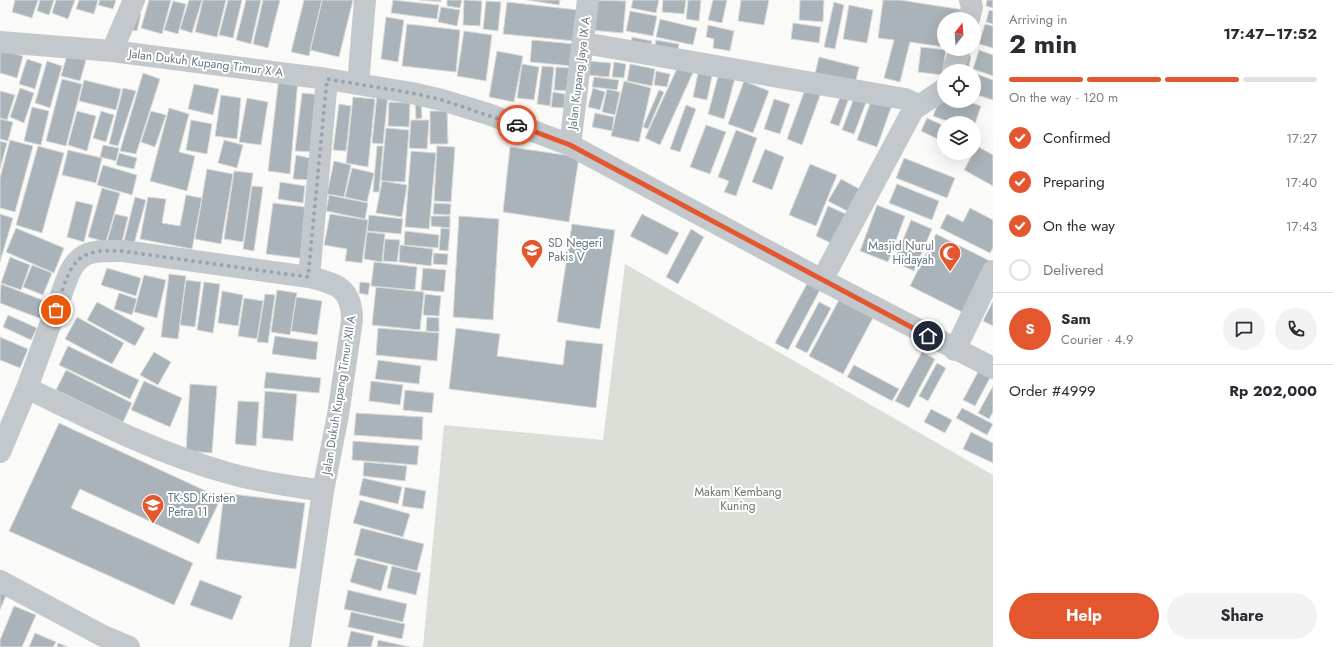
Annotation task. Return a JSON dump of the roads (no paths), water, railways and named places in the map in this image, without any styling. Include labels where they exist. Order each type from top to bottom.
[{"type":"street","points":[[112,51],[134,0]]},
{"type":"street","points":[[358,84],[365,0]]},
{"type":"street","name":"Jalan Kupang Jaya IX A","points":[[570,145],[584,43],[588,0]]},
{"type":"street","points":[[970,0],[972,7],[971,12]]},
{"type":"street","name":"Jalan Dukuh Kupang Timur X A","points":[[0,42],[112,51],[327,79],[412,93],[442,100],[488,114],[570,145],[822,280],[955,350],[993,368]]},
{"type":"street","points":[[584,43],[905,99],[914,105],[913,110],[822,280]]},
{"type":"street","points":[[308,277],[327,79]]},
{"type":"street","points":[[913,110],[937,94]]},
{"type":"street","name":"Jalan Dukuh Kupang Timur XII A","points":[[0,452],[27,388],[68,276],[78,258],[84,254],[122,251],[308,277],[335,285],[344,291],[349,298],[352,307],[352,320],[338,415],[323,491],[300,647]]},
{"type":"street","points":[[955,350],[993,271]]},
{"type":"street","name":"Jalan Dukuh Kupang Timur XII A","points":[[27,388],[124,436],[174,456],[229,474],[323,491]]},
{"type":"street","points":[[0,581],[103,636],[129,647]]},
{"type":"place","name":"SD Negeri Pakis V","points":[[532,270]]},
{"type":"place","name":"Masjid Nurul Hidayah","points":[[950,272]]},
{"type":"place","name":"TK-SD Kristen Petra 11","points":[[153,524]]},
{"type":"park label","name":"Makam Kembang Kuning","points":[[738,499]]}]
